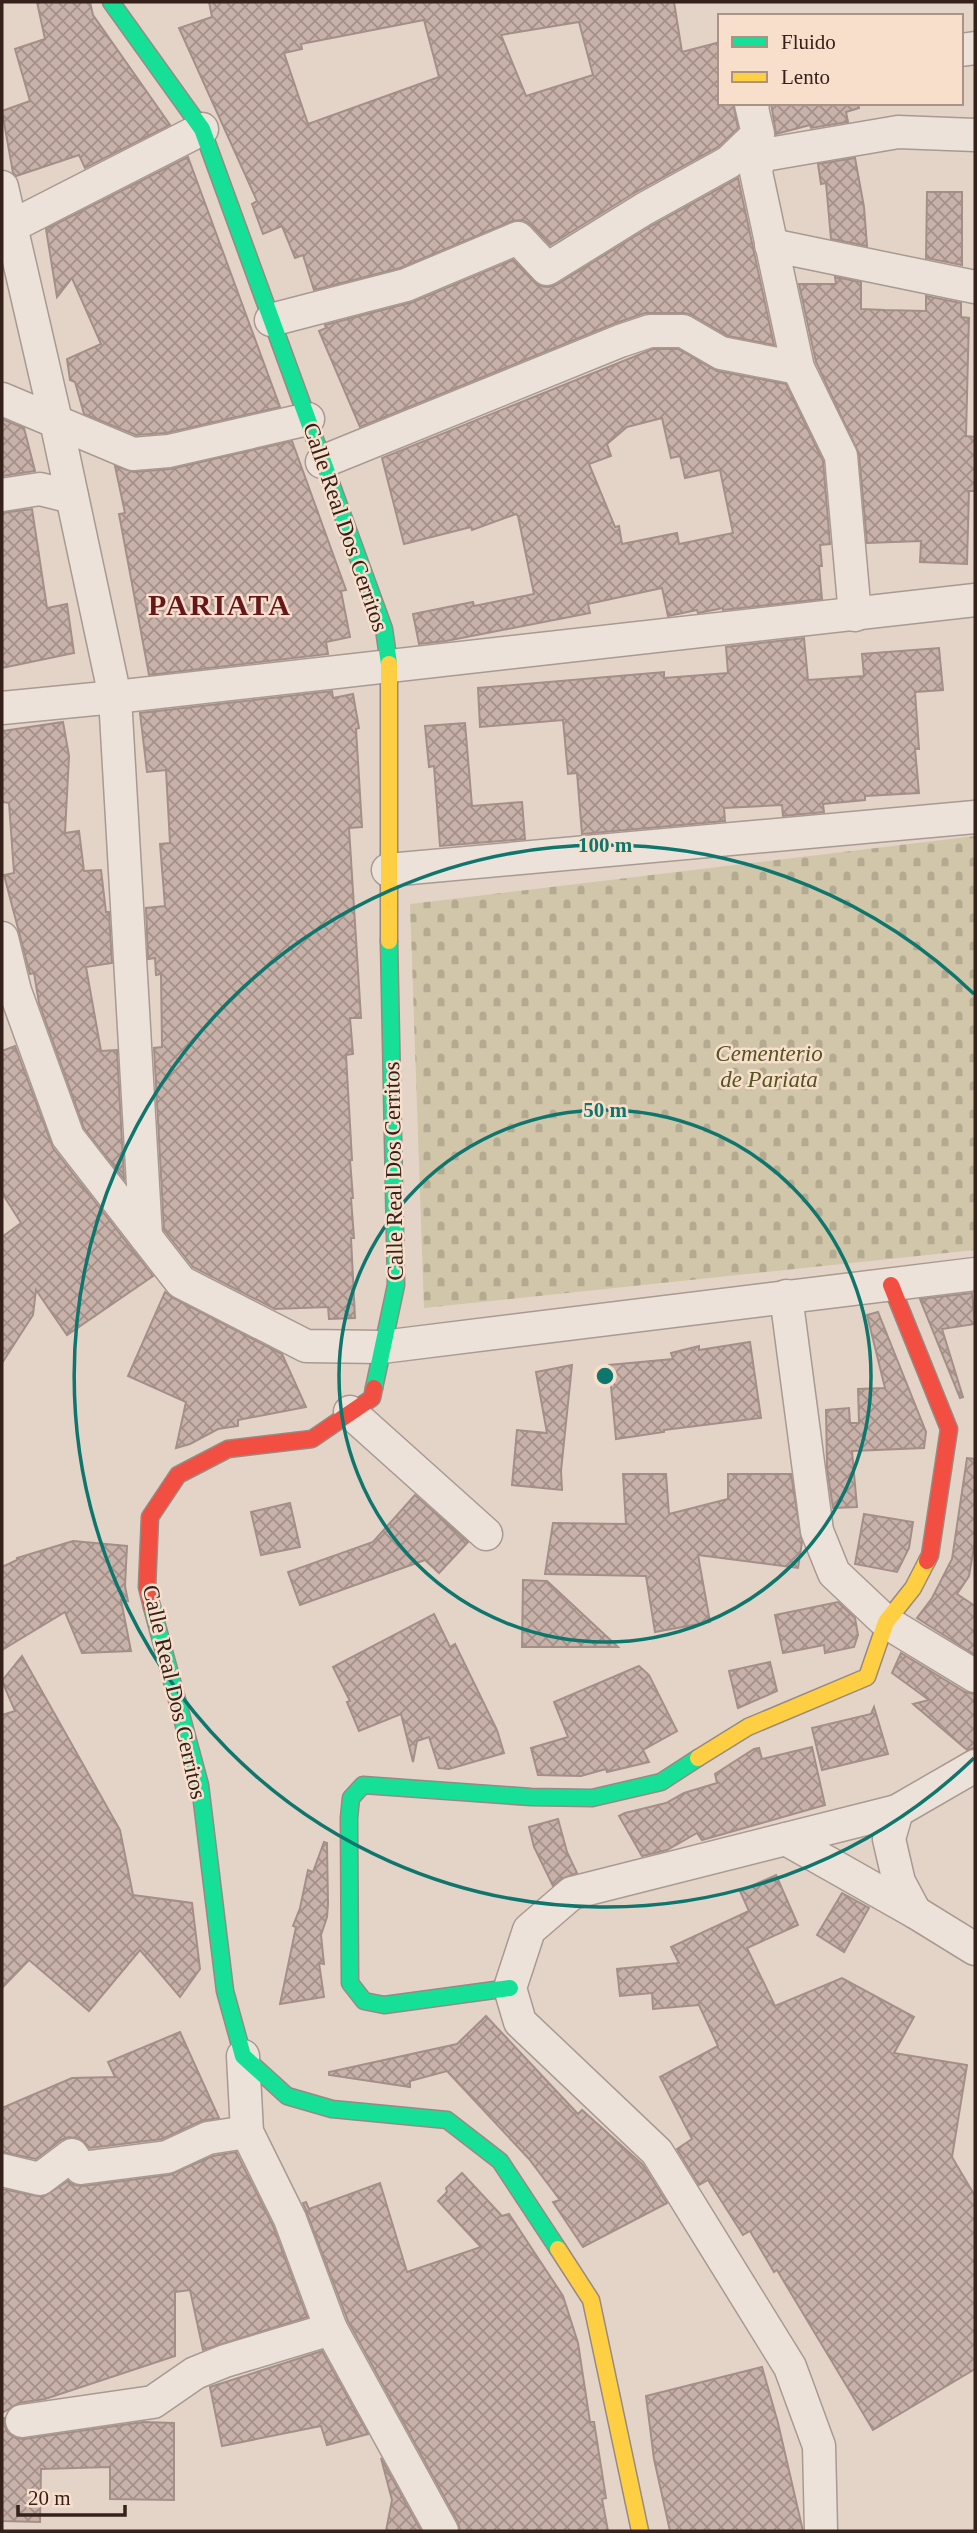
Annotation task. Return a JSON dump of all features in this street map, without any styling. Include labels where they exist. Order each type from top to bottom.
[{"type":"street","name":"Calle Real Dos Cerritos","points":[[111,2],[202,129],[384,629],[389,667],[388,870],[396,1285],[372,1398],[312,1439],[229,1449],[178,1475],[150,1517],[147,1587],[200,1785],[225,1991],[243,2056]]},
{"type":"street","points":[[271,320],[406,285],[518,238],[547,269],[644,209],[729,162],[758,134],[751,105]]},
{"type":"street","points":[[7,228],[202,129]]},
{"type":"street","points":[[855,615],[841,456],[798,368],[756,172],[758,162],[764,155],[898,132],[975,135]]},
{"type":"street","points":[[2,187],[7,228],[56,421],[115,697],[146,1237]]},
{"type":"street","points":[[771,245],[975,287]]},
{"type":"street","points":[[322,462],[650,331],[683,331],[721,353],[798,368]]},
{"type":"street","points":[[2,399],[133,454],[169,451],[308,419]]},
{"type":"street","points":[[2,495],[40,489],[72,497]]},
{"type":"street","points":[[2,708],[975,600]]},
{"type":"street","points":[[388,870],[975,817]]},
{"type":"street","points":[[2,938],[15,991],[68,1137],[181,1282],[306,1346],[382,1347],[975,1274]]},
{"type":"street","points":[[510,1988],[384,2005],[364,2001],[350,1983],[351,1798],[363,1785],[531,1797],[592,1798],[661,1782],[748,1727],[867,1677],[886,1622],[914,1588],[930,1555],[949,1429],[891,1286]]},
{"type":"street","points":[[786,1296],[817,1531],[834,1573],[886,1622],[975,1676]]},
{"type":"street","points":[[350,1412],[486,1534]]},
{"type":"street","points":[[821,2531],[819,2446],[790,2367],[657,2152],[520,2022],[510,1988],[529,1930],[572,1893],[897,1811],[975,1766]]},
{"type":"street","points":[[897,1811],[889,1839],[899,1882],[915,1912]]},
{"type":"street","points":[[786,1839],[915,1912],[975,1950]]},
{"type":"street","points":[[243,2056],[247,2132],[290,2219],[331,2329],[442,2531]]},
{"type":"street","points":[[243,2056],[287,2096],[332,2109],[447,2120],[500,2161],[591,2300],[640,2531]]},
{"type":"street","points":[[2,2170],[40,2179],[72,2155],[81,2168],[167,2157],[208,2138],[247,2132]]},
{"type":"street","points":[[22,2420],[153,2402],[195,2373],[331,2329]]},
{"type":"green space","name":"Cementerio de Pariata","points":[[975,836],[975,1250],[424,1308],[410,904]]},
{"type":"building","points":[[37,2],[90,2],[93,15],[170,125],[85,168],[79,155],[16,176],[13,173],[2,111],[30,101],[15,49],[45,39]]},
{"type":"building","points":[[209,2],[674,2],[682,52],[718,43],[718,105],[733,105],[738,128],[718,147],[634,193],[550,245],[531,225],[523,220],[512,221],[400,268],[314,290],[303,255],[295,258],[282,226],[263,234],[252,204],[257,201],[179,28],[212,17]],"holes":[[[424,20],[439,77],[308,124],[284,53],[302,49],[301,44]],[[579,22],[593,75],[526,96],[501,35]]]},
{"type":"building","points":[[771,105],[858,105],[859,108],[846,112],[848,122],[811,128],[810,125],[776,134]]},
{"type":"building","points":[[188,157],[280,407],[166,433],[136,435],[84,414],[75,382],[70,380],[67,359],[101,344],[72,278],[57,297],[46,229]]},
{"type":"building","points":[[855,158],[864,207],[867,246],[831,239],[826,183],[821,184],[818,164]]},
{"type":"building","points":[[738,178],[774,345],[728,336],[684,313],[645,313],[360,427],[319,331],[326,328],[325,325],[413,302],[513,260],[540,286],[556,285],[653,225]]},
{"type":"building","points":[[927,192],[962,192],[962,265],[926,258]]},
{"type":"building","points":[[835,277],[861,282],[861,309],[884,312],[926,311],[926,296],[961,303],[961,317],[969,318],[966,436],[975,437],[975,491],[969,491],[967,564],[920,562],[921,541],[867,543],[859,454],[816,362],[799,284],[836,284]]},
{"type":"building","points":[[653,349],[678,349],[717,371],[786,384],[823,461],[830,544],[820,545],[822,599],[723,608],[698,613],[697,610],[668,616],[662,588],[588,604],[590,613],[419,644],[413,614],[534,594],[516,514],[472,530],[471,527],[404,544],[382,458]],"holes":[[[662,418],[671,458],[680,456],[685,478],[720,470],[733,533],[679,544],[677,533],[622,544],[619,526],[615,527],[589,464],[611,456],[607,444],[627,427]]]},
{"type":"building","points":[[2,419],[24,428],[35,471],[2,476]]},
{"type":"building","points":[[292,441],[346,590],[341,591],[350,637],[326,642],[328,654],[149,675],[119,514],[125,513],[115,466],[134,472],[171,469]]},
{"type":"building","points":[[32,509],[47,608],[67,604],[74,653],[2,668],[2,513]]},
{"type":"building","points":[[804,638],[808,680],[864,676],[862,654],[939,648],[943,690],[915,692],[919,749],[915,749],[919,793],[865,796],[865,800],[823,804],[824,812],[783,816],[782,805],[724,808],[725,821],[582,834],[577,773],[568,774],[563,720],[480,727],[478,688],[664,672],[664,678],[728,673],[726,647]]},
{"type":"building","points":[[332,691],[333,698],[353,694],[359,728],[356,729],[362,827],[349,828],[361,1018],[350,1018],[353,1054],[346,1055],[352,1160],[354,1238],[351,1238],[355,1318],[329,1319],[328,1307],[275,1309],[193,1267],[164,1230],[154,1048],[162,1047],[161,974],[156,975],[155,958],[148,959],[146,908],[165,906],[160,844],[170,843],[166,770],[147,772],[140,713]]},
{"type":"building","points":[[63,722],[69,756],[65,833],[79,831],[84,871],[101,870],[106,912],[109,912],[112,963],[86,967],[101,1051],[117,1050],[124,1179],[84,1128],[39,1003],[34,973],[30,974],[4,875],[14,873],[9,803],[2,802],[2,731]]},
{"type":"building","points":[[465,723],[472,806],[522,802],[525,839],[440,846],[434,766],[429,767],[425,726]]},
{"type":"building","points":[[15,1046],[53,1148],[153,1276],[67,1335],[36,1290],[33,1315],[2,1363],[2,1237],[21,1223],[2,1193],[2,1051]]},
{"type":"building","points":[[165,1292],[282,1354],[306,1407],[238,1420],[238,1426],[218,1429],[190,1444],[176,1448],[186,1402],[128,1376]]},
{"type":"building","points":[[972,1293],[975,1324],[942,1329],[963,1397],[960,1398],[920,1299]]},
{"type":"building","points":[[878,1312],[926,1432],[924,1448],[852,1451],[857,1507],[833,1508],[827,1468],[826,1410],[849,1408],[850,1423],[859,1423],[858,1389],[885,1388],[867,1315]]},
{"type":"building","points":[[750,1342],[761,1418],[616,1439],[609,1365],[673,1359],[671,1353],[699,1346],[699,1350]]},
{"type":"building","points":[[572,1365],[561,1471],[562,1490],[512,1485],[517,1430],[547,1433],[536,1372]]},
{"type":"building","points":[[967,1458],[975,1459],[975,1541],[969,1576],[957,1594],[975,1606],[975,1655],[917,1618],[932,1598],[952,1559]]},
{"type":"building","points":[[623,1474],[666,1474],[669,1514],[728,1499],[728,1474],[791,1474],[802,1542],[798,1568],[698,1555],[710,1622],[655,1632],[646,1576],[545,1574],[553,1523],[626,1524]]},
{"type":"building","points":[[415,1495],[468,1542],[439,1573],[425,1560],[300,1605],[288,1572],[373,1542]]},
{"type":"building","points":[[290,1503],[300,1547],[261,1555],[251,1512]]},
{"type":"building","points":[[864,1514],[913,1522],[909,1548],[897,1572],[855,1564]]},
{"type":"building","points":[[73,1541],[127,1546],[125,1586],[128,1601],[121,1600],[131,1651],[82,1653],[65,1612],[2,1650],[2,1567],[17,1558]]},
{"type":"building","points":[[523,1580],[547,1581],[618,1647],[522,1647]]},
{"type":"building","points":[[838,1602],[855,1618],[858,1635],[854,1647],[825,1653],[824,1645],[783,1653],[775,1615]]},
{"type":"building","points":[[434,1614],[450,1647],[455,1644],[497,1730],[504,1753],[449,1769],[439,1768],[429,1737],[417,1741],[413,1762],[401,1714],[359,1731],[347,1702],[350,1701],[333,1667]]},
{"type":"building","points":[[901,1653],[965,1692],[975,1694],[975,1748],[967,1750],[913,1704],[929,1700],[892,1673]]},
{"type":"building","points":[[22,1656],[120,1830],[133,1895],[192,1903],[200,1969],[180,1997],[140,1950],[89,2011],[29,1960],[2,1988],[2,1715],[15,1711],[2,1681]]},
{"type":"building","points":[[770,1662],[777,1691],[738,1708],[729,1671]]},
{"type":"building","points":[[639,1666],[649,1675],[677,1731],[643,1750],[649,1762],[581,1776],[538,1775],[531,1748],[568,1737],[554,1702]]},
{"type":"building","points":[[874,1707],[888,1754],[822,1770],[812,1728],[871,1714]]},
{"type":"building","points":[[812,1747],[825,1805],[702,1840],[697,1833],[667,1850],[642,1856],[619,1816],[666,1803],[684,1793],[717,1783],[715,1774],[754,1749],[759,1748],[762,1759]]},
{"type":"building","points":[[558,1819],[567,1852],[577,1873],[561,1879],[553,1886],[534,1847],[529,1827]]},
{"type":"building","points":[[324,1842],[327,1843],[328,1904],[321,1935],[324,1964],[319,1963],[324,1997],[280,2004],[296,1927],[293,1926],[300,1908],[308,1870],[313,1872]]},
{"type":"building","points":[[776,1875],[798,1925],[747,1948],[775,2006],[842,1978],[914,2017],[894,2053],[967,2065],[952,2157],[975,2196],[975,2369],[873,2430],[777,2270],[774,2272],[750,2231],[743,2235],[708,2180],[699,2185],[677,2149],[692,2139],[660,2077],[718,2046],[699,2005],[653,2009],[652,1993],[620,1996],[617,1969],[679,1963],[671,1947],[749,1911],[740,1891]]},
{"type":"building","points":[[842,1893],[869,1908],[844,1952],[817,1935]]},
{"type":"building","points":[[486,2016],[578,2114],[582,2110],[643,2165],[667,2203],[583,2247],[553,2202],[560,2200],[529,2159],[447,2071],[410,2081],[410,2087],[329,2075],[329,2072],[457,2044]]},
{"type":"building","points":[[180,2032],[219,2118],[201,2121],[162,2139],[90,2148],[80,2139],[69,2137],[36,2159],[2,2152],[2,2108],[72,2078],[115,2077],[108,2062]]},
{"type":"building","points":[[236,2152],[273,2226],[307,2317],[203,2350],[190,2290],[175,2292],[175,2356],[45,2399],[19,2403],[2,2413],[2,2189],[43,2197],[68,2181],[83,2186],[169,2175],[213,2156]]},
{"type":"building","points":[[462,2173],[502,2216],[509,2214],[563,2296],[578,2343],[590,2422],[594,2422],[606,2498],[602,2499],[608,2531],[460,2531],[458,2522],[348,2321],[303,2203],[306,2202],[309,2209],[380,2183],[407,2272],[481,2247],[438,2201],[447,2192],[446,2188]]},
{"type":"building","points":[[322,2351],[368,2434],[327,2445],[321,2426],[222,2446],[210,2387]]},
{"type":"building","points":[[762,2367],[803,2531],[670,2531],[654,2459],[646,2396]]},
{"type":"building","points":[[2,2418],[8,2433],[24,2439],[143,2422],[174,2423],[174,2500],[110,2499],[110,2467],[41,2469],[40,2522],[2,2521]]},
{"type":"building","points":[[381,2458],[421,2531],[386,2531],[392,2500]]},
{"type":"traffic: fast","points":[[111,2],[202,129],[384,629],[389,664]]},
{"type":"traffic: fast","points":[[374,1388],[396,1285],[389,941]]},
{"type":"traffic: fast","points":[[152,1607],[200,1785],[225,1991],[243,2056],[287,2096],[332,2109],[447,2120],[500,2161],[558,2249]]},
{"type":"traffic: fast","points":[[510,1988],[384,2005],[364,2001],[350,1983],[351,1798],[363,1785],[531,1797],[592,1798],[661,1782],[698,1758]]},
{"type":"traffic: slow","points":[[389,664],[389,941]]},
{"type":"traffic: slow","points":[[698,1758],[748,1727],[867,1677],[886,1622],[913,1588],[927,1561]]},
{"type":"traffic: slow","points":[[558,2249],[591,2300],[640,2531]]},
{"type":"traffic: jam","points":[[891,1285],[949,1429],[927,1561]]},
{"type":"traffic: jam","points":[[152,1607],[147,1587],[150,1517],[178,1475],[228,1449],[312,1439],[372,1398],[374,1388]]},
{"type":"district","name":"PARIATA","points":[[220,605]]}]
